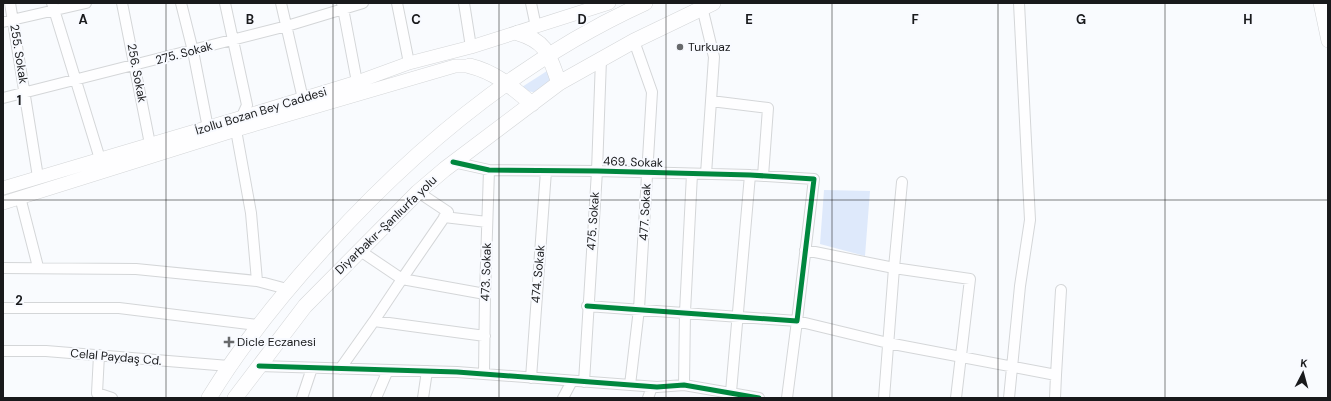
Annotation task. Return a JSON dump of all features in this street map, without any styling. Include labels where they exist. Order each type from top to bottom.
[{"type":"highway","points":[[209,398],[257,325],[287,289],[362,206],[433,141],[507,82],[548,54],[616,16],[645,3]]},
{"type":"highway","name":"Diyarbakır-Şanlıurfa yolu","points":[[235,398],[305,306],[418,192],[453,162],[560,83],[634,41],[708,5]]},
{"type":"highway","points":[[518,33],[531,37],[540,42],[548,54],[560,83]]},
{"type":"highway","points":[[470,66],[487,70],[507,82],[532,104]]},
{"type":"main road","name":"İzollu Bozan Bey Caddesi","points":[[3,203],[238,124],[303,99],[357,82],[409,63],[518,33],[586,7],[609,3]]},
{"type":"main road","points":[[1320,3],[1328,41]]},
{"type":"main road","name":"İzollu Bozan Bey Caddesi","points":[[3,188],[208,128],[238,124],[455,66],[470,66]]},
{"type":"street","name":"255. Sokak","points":[[10,3],[14,20],[38,177]]},
{"type":"street","points":[[3,22],[14,20],[53,7],[86,3]]},
{"type":"street","name":"256. Sokak","points":[[122,3],[150,144]]},
{"type":"street","points":[[181,3],[193,51],[208,128]]},
{"type":"street","points":[[225,3],[247,105],[238,124],[251,213],[257,281]]},
{"type":"street","points":[[281,3],[303,99]]},
{"type":"street","name":"275. Sokak","points":[[3,98],[193,51],[287,26],[343,6],[363,3]]},
{"type":"street","points":[[397,3],[409,63]]},
{"type":"street","points":[[464,3],[471,47]]},
{"type":"street","points":[[531,3],[536,27]]},
{"type":"street","points":[[1009,398],[1020,286],[1030,220],[1019,3]]},
{"type":"street","points":[[706,174],[714,57],[708,5]]},
{"type":"street","points":[[343,6],[357,82]]},
{"type":"street","points":[[53,7],[100,159]]},
{"type":"street","name":"477. Sokak","points":[[630,385],[639,309],[652,92],[634,41]]},
{"type":"street","name":"475. Sokak","points":[[584,382],[587,306],[597,171],[601,59]]},
{"type":"street","points":[[711,101],[768,108],[763,176]]},
{"type":"street","name":"469. Sokak","points":[[453,162],[489,170],[648,172],[750,175],[814,179],[806,250]]},
{"type":"street","name":"473. Sokak","points":[[484,374],[489,170]]},
{"type":"street","name":"474. Sokak","points":[[531,378],[546,171]]},
{"type":"street","points":[[684,385],[685,312],[692,174]]},
{"type":"street","points":[[731,392],[750,175]]},
{"type":"street","points":[[884,398],[902,182]]},
{"type":"street","points":[[340,369],[448,212],[418,192]]},
{"type":"street","points":[[20,198],[38,267]]},
{"type":"street","points":[[444,217],[487,222]]},
{"type":"street","points":[[359,250],[402,279],[485,294]]},
{"type":"street","points":[[787,398],[806,250],[894,268],[970,279],[956,398]]},
{"type":"street","points":[[3,268],[38,267],[136,269],[257,281],[287,289]]},
{"type":"street","points":[[1055,398],[1061,290]]},
{"type":"street","points":[[587,306],[797,321],[888,343],[1056,375]]},
{"type":"street","points":[[3,308],[119,308],[257,325]]},
{"type":"street","points":[[374,321],[484,336]]},
{"type":"street","name":"Celal Paydaş Cd.","points":[[3,351],[46,351],[229,366]]},
{"type":"street","points":[[99,355],[97,392],[112,398]]},
{"type":"street","points":[[259,366],[484,374],[652,387],[684,385],[759,398]]},
{"type":"street","points":[[302,398],[312,368]]},
{"type":"street","points":[[376,398],[388,370]]},
{"type":"street","points":[[423,398],[427,372]]},
{"type":"street","points":[[563,398],[572,381]]},
{"type":"street","points":[[648,398],[652,387]]},
{"type":"street","points":[[692,398],[696,388]]},
{"type":"shaded area","points":[[547,71],[551,82],[540,90],[530,92],[522,87]]},
{"type":"shaded area","points":[[824,190],[870,191],[865,256],[820,244]]},
{"type":"cycle path","points":[[453,162],[489,170],[750,175],[814,179],[797,321],[587,306]]},
{"type":"cycle path","points":[[259,366],[457,372],[657,387],[684,385],[759,398]]},
{"type":"place","name":"Turkuaz","points":[[680,47]]},
{"type":"place","name":"Dicle Eczanesi","points":[[229,342]]}]
